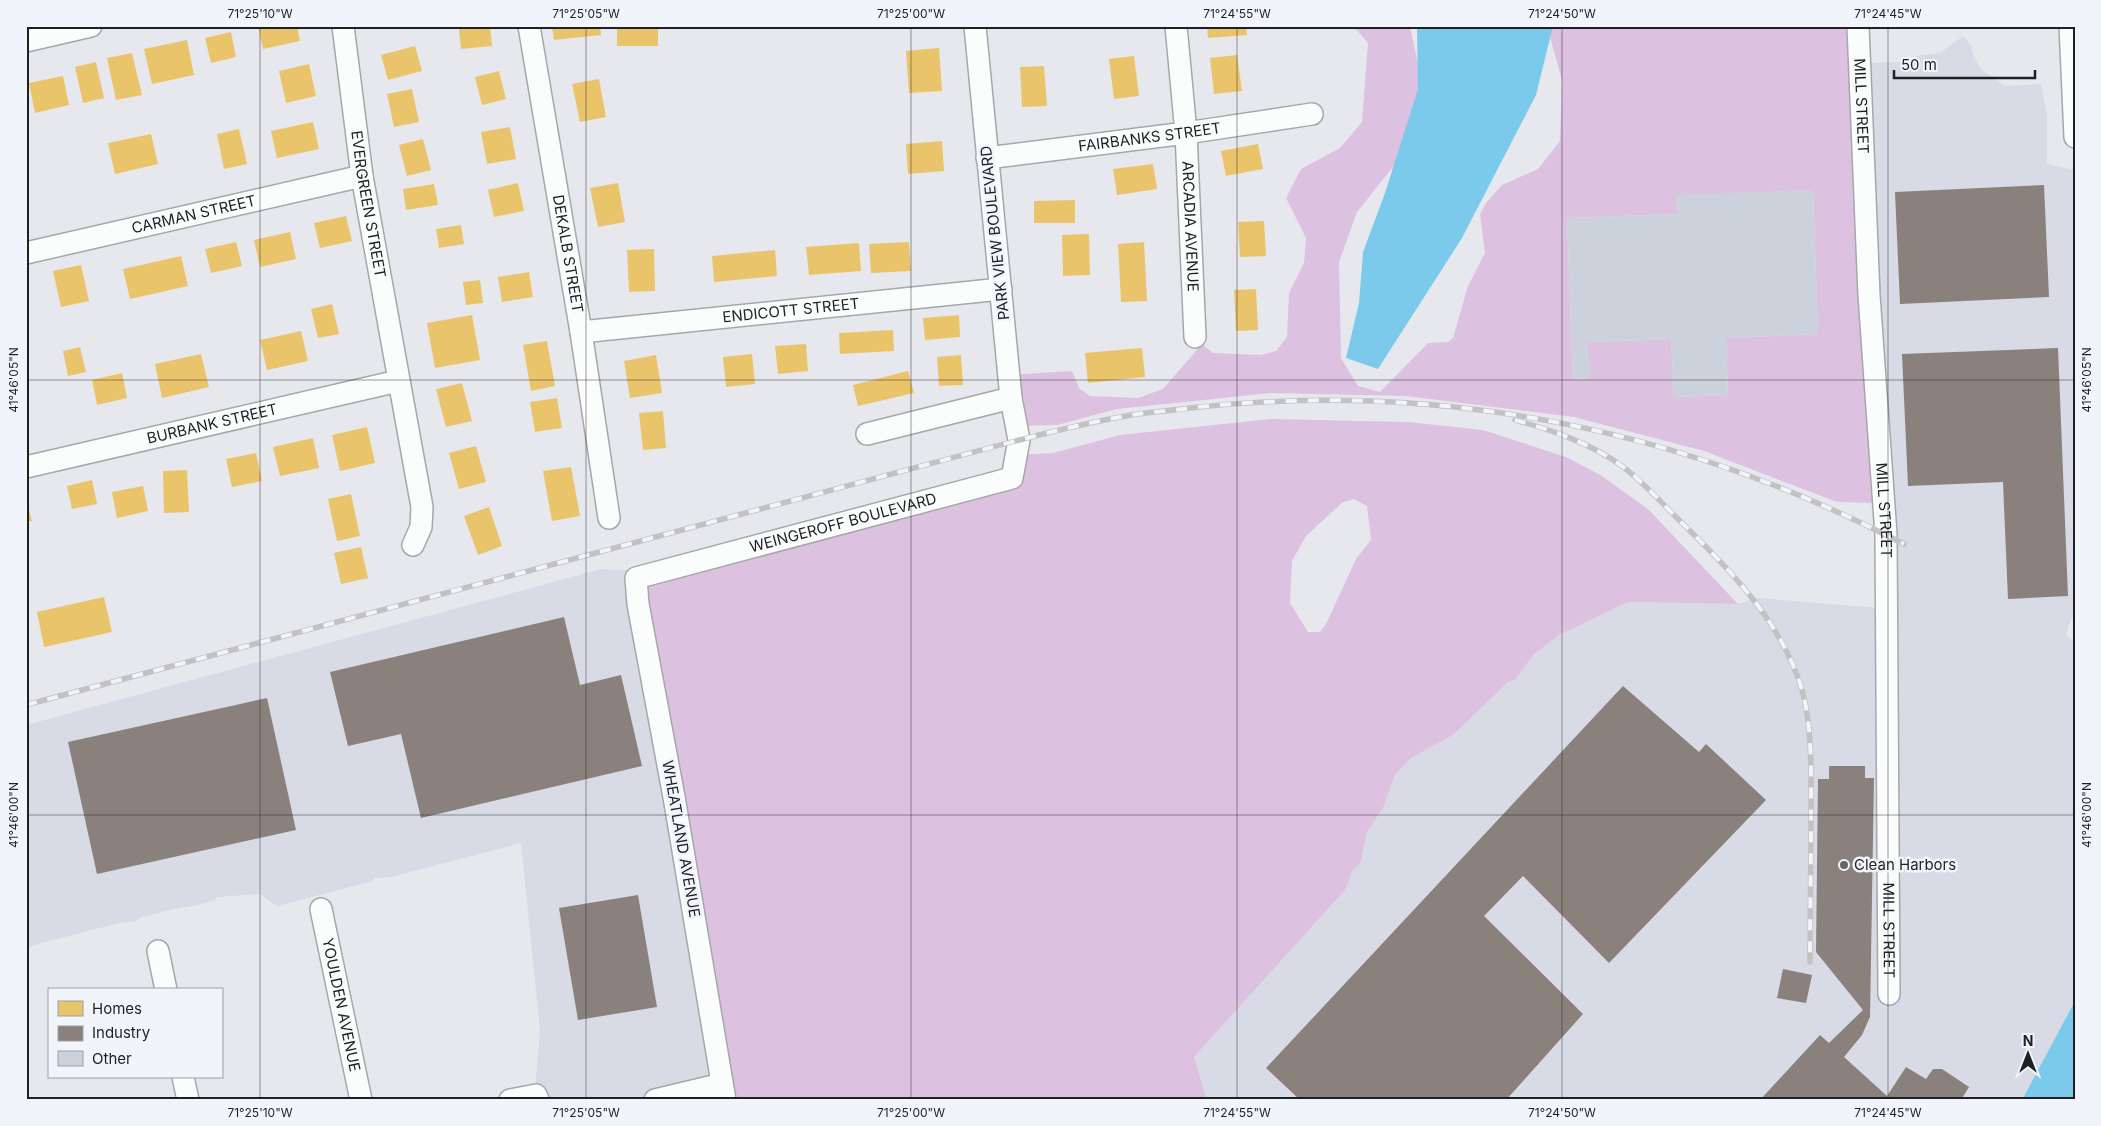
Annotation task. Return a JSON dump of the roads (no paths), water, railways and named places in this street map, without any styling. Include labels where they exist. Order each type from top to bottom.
[{"type":"street","points":[[26,41],[91,26]]},
{"type":"street","name":"EVERGREEN STREET","points":[[343,26],[362,176],[422,507],[421,527],[413,546]]},
{"type":"street","name":"DEKALB STREET","points":[[529,26],[581,332],[609,518]]},
{"type":"street","name":"PARK VIEW BOULEVARD","points":[[975,26],[1011,398],[1019,440]]},
{"type":"street","name":"ARCADIA AVENUE","points":[[1176,26],[1186,133],[1195,337]]},
{"type":"street","name":"MILL STREET","points":[[1858,26],[1869,295],[1886,535],[1889,994]]},
{"type":"street","points":[[2070,26],[2075,137]]},
{"type":"street","name":"FAIRBANKS STREET","points":[[987,158],[1186,133],[1312,114]]},
{"type":"street","name":"CARMAN STREET","points":[[26,253],[362,176]]},
{"type":"street","name":"ENDICOTT STREET","points":[[581,332],[1001,289]]},
{"type":"street","name":"BURBANK STREET","points":[[26,467],[398,382]]},
{"type":"street","points":[[867,434],[1011,398]]},
{"type":"street","name":"WEINGEROFF BOULEVARD","points":[[636,578],[1000,483],[1012,478],[1019,440]]},
{"type":"street","name":"WHEATLAND AVENUE","points":[[636,578],[638,604],[675,803],[724,1092]]},
{"type":"street","name":"YOULDEN AVENUE","points":[[321,909],[361,1100]]},
{"type":"street","points":[[158,951],[166,988]]},
{"type":"street","points":[[183,1078],[188,1100]]},
{"type":"street","points":[[655,1100],[724,1092]]},
{"type":"street","points":[[510,1100],[537,1098]]},
{"type":"water","points":[[1417,26],[1553,26],[1536,95],[1462,238],[1378,369],[1346,358],[1359,303],[1363,252],[1385,193],[1418,89]]},
{"type":"water","points":[[2075,1001],[2075,1100],[2022,1100]]},
{"type":"railway","points":[[26,705],[1019,440],[1113,418],[1190,408],[1283,401],[1376,401],[1467,408],[1557,422],[1646,443],[1734,470],[1820,504],[1904,544]]},
{"type":"railway","points":[[1515,420],[1543,428],[1584,444],[1622,466],[1650,491],[1715,556],[1751,596],[1781,641],[1793,665],[1802,690],[1810,738],[1810,962]]},
{"type":"place","name":"Clean Harbors","points":[[1844,865]]}]
